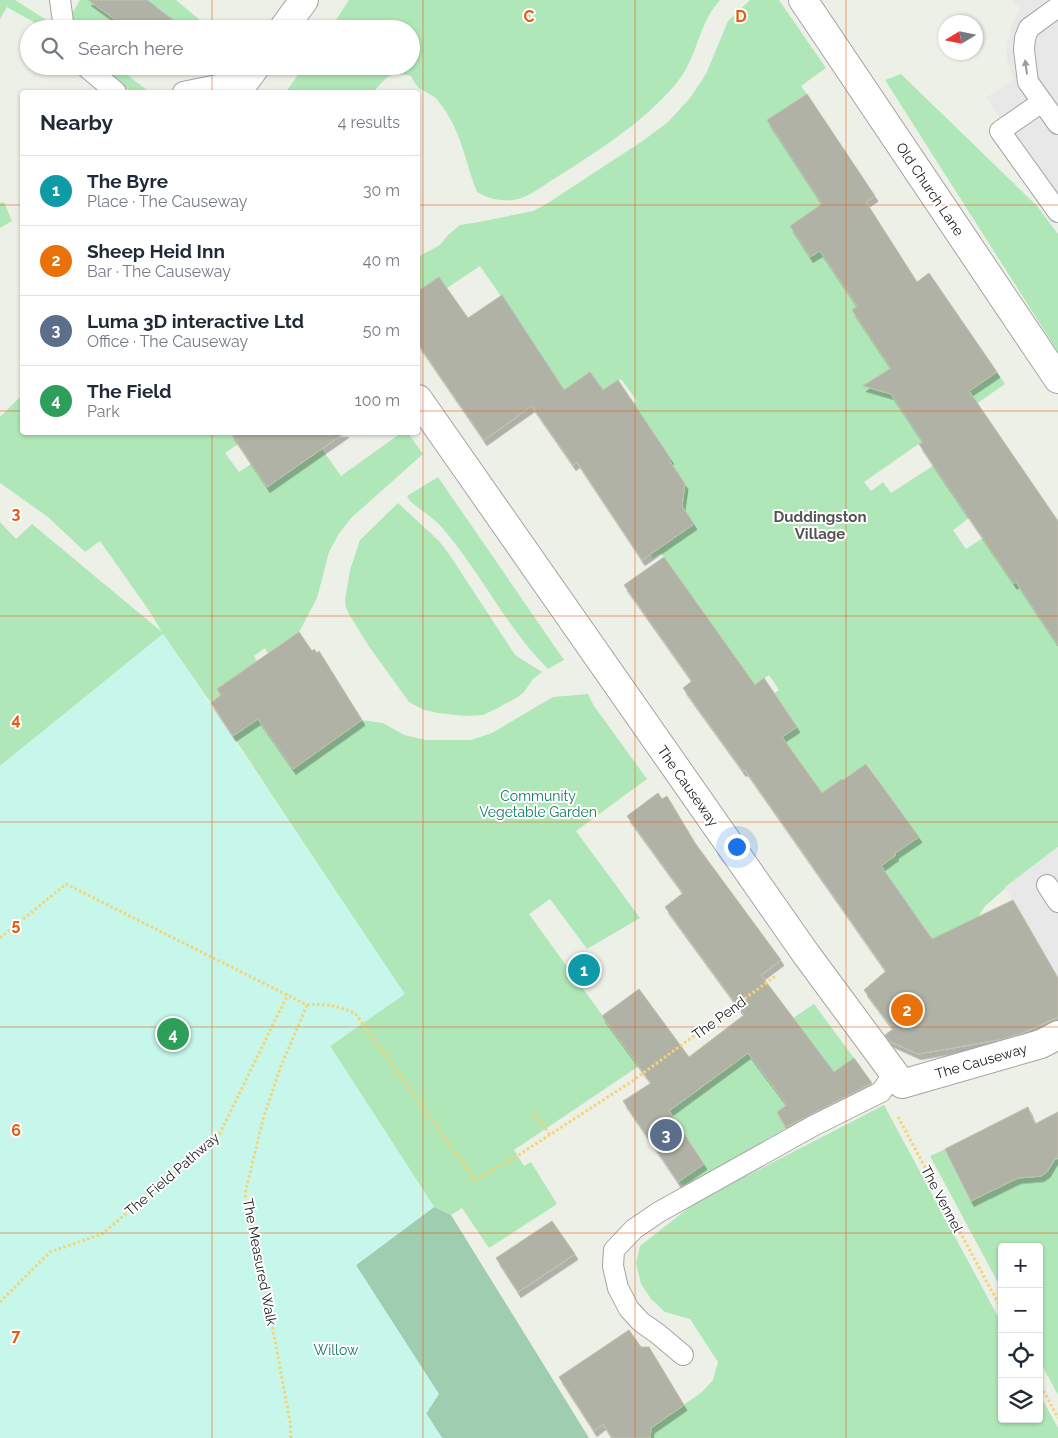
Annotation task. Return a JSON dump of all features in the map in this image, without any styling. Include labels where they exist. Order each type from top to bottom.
[{"type":"street","points":[[290,20],[304,0]]},
{"type":"street","name":"Old Church Lane","points":[[803,0],[1058,379]]},
{"type":"street","name":"The Causeway","points":[[420,402],[806,954],[898,1079],[1041,1044],[1058,1035]]},
{"type":"lane","points":[[60,0],[63,20]]},
{"type":"lane","points":[[1058,7],[1029,28],[1025,38],[1025,63],[1028,82],[1058,124]]},
{"type":"lane","points":[[96,75],[114,90]]},
{"type":"lane","points":[[193,90],[247,79]]},
{"type":"lane","points":[[1042,102],[1000,132],[1058,212]]},
{"type":"lane","points":[[1047,885],[1058,902]]},
{"type":"lane","points":[[683,1355],[641,1322],[630,1310],[618,1288],[612,1266],[614,1250],[634,1229],[659,1212],[813,1126],[881,1092],[898,1079]]},
{"type":"path","points":[[0,938],[66,884],[307,1005],[335,1005],[355,1014],[475,1180],[550,1135],[534,1112]]},
{"type":"path","name":"The Pend","points":[[550,1135],[631,1082],[806,954]]},
{"type":"path","name":"The Field Pathway","points":[[0,1302],[50,1252],[102,1234],[218,1137],[288,994]]},
{"type":"path","name":"The Measured Walk","points":[[291,1438],[290,1422],[265,1286],[245,1194],[263,1119],[281,1066],[307,1005]]},
{"type":"path","name":"The Vennel","points":[[898,1079],[897,1115],[998,1303]]},
{"type":"path","points":[[1043,1390],[1058,1418]]},
{"type":"green space","points":[[0,0],[15,0],[46,20],[30,20],[7,7],[0,19]]},
{"type":"green space","points":[[80,0],[88,0],[104,12],[113,0],[176,0],[200,20],[173,20],[155,6],[145,20],[73,20],[73,12]]},
{"type":"green space","points":[[349,0],[720,0],[707,18],[687,68],[669,92],[655,106],[624,132],[536,191],[525,197],[513,200],[490,198],[477,192],[458,135],[447,113],[435,98],[419,88],[411,76],[407,75],[420,75],[420,20],[336,20]]},
{"type":"green space","points":[[750,0],[779,0],[826,68],[801,86],[807,94],[767,120],[822,204],[790,226],[810,257],[842,237],[848,268],[837,277],[857,306],[852,310],[861,322],[900,362],[880,375],[881,386],[884,392],[891,394],[965,394],[997,372],[1005,384],[864,482],[871,491],[883,482],[891,493],[934,465],[969,518],[953,530],[966,549],[983,538],[1014,584],[1058,554],[1058,847],[1006,887],[985,906],[974,924],[932,939],[881,866],[896,855],[862,789],[877,778],[867,764],[822,793],[782,737],[797,727],[736,722],[779,690],[769,675],[755,685],[661,553],[653,558],[650,554],[694,524],[677,499],[684,495],[685,484],[679,475],[656,469],[671,458],[643,417],[619,414],[637,401],[621,379],[603,390],[590,372],[535,410],[533,407],[516,418],[483,368],[511,360],[534,344],[480,266],[447,288],[439,277],[420,290],[420,256],[440,245],[460,225],[533,211],[644,140],[668,122],[690,98],[706,74],[728,21]]},
{"type":"green space","points":[[901,74],[1037,206],[1058,234],[1058,352],[885,80]]},
{"type":"green space","points":[[108,75],[127,75],[147,90],[129,90]]},
{"type":"green space","points":[[298,75],[393,75],[385,79],[375,90],[287,90]]},
{"type":"green space","points":[[4,202],[12,221],[0,228],[0,203]]},
{"type":"green space","points":[[20,397],[20,435],[231,435],[238,444],[225,453],[239,472],[251,464],[267,487],[322,449],[341,476],[398,435],[409,435],[423,454],[351,518],[338,535],[329,552],[317,598],[299,632],[268,653],[265,648],[254,656],[257,661],[217,689],[221,695],[211,703],[163,634],[0,766],[0,522],[16,539],[32,524],[162,632],[100,541],[85,552],[48,517],[0,483],[0,417]]},
{"type":"green space","points":[[438,477],[564,660],[548,669],[507,619],[471,565],[445,531],[410,501],[407,496]]},
{"type":"green space","points":[[398,503],[439,541],[515,655],[542,672],[533,679],[518,697],[483,715],[465,716],[438,713],[424,710],[409,702],[368,645],[346,608],[345,600],[350,570],[360,540]]},
{"type":"green space","name":"Willow","points":[[163,634],[405,994],[330,1046],[434,1207],[356,1265],[439,1394],[426,1414],[442,1438],[0,1438],[0,766]]},
{"type":"green space","name":"Community Vegetable Garden","points":[[588,694],[594,706],[647,779],[576,831],[640,918],[587,949],[550,899],[529,914],[639,1066],[514,1150],[524,1166],[531,1162],[557,1204],[489,1248],[462,1208],[451,1215],[434,1207],[330,1046],[404,994],[233,736],[243,729],[272,697],[263,726],[293,769],[362,720],[383,723],[404,735],[426,740],[471,740],[492,733],[553,697]]},
{"type":"green space","points":[[814,1004],[854,1058],[834,1072],[793,1018]]},
{"type":"green space","points":[[748,1053],[787,1105],[780,1111],[788,1127],[692,1182],[683,1185],[678,1182],[704,1163],[669,1111]]},
{"type":"green space","points":[[884,1105],[998,1317],[998,1423],[1043,1423],[1043,1400],[1058,1428],[1058,1438],[650,1438],[649,1429],[702,1392],[713,1380],[718,1362],[690,1319],[665,1312],[651,1299],[641,1284],[636,1263],[640,1246],[696,1202]]},
{"type":"green space","points":[[945,1149],[971,1201],[1022,1176],[1033,1177],[1041,1175],[1058,1158],[1058,1395],[1043,1367],[1043,1243],[998,1243],[998,1283],[930,1156]]},
{"type":"green space","points":[[434,1207],[451,1215],[589,1438],[442,1438],[426,1413],[356,1265]]},
{"type":"shaded area","points":[[1015,0],[1058,0],[1058,202],[986,98],[1013,80],[1007,59],[1007,46],[1012,24],[1020,9],[1013,2]]},
{"type":"shaded area","points":[[1058,847],[1058,978],[1005,887]]},
{"type":"building","points":[[88,0],[147,0],[173,20],[116,20]]},
{"type":"building","points":[[807,94],[875,196],[866,202],[917,282],[929,273],[997,372],[969,391],[1058,521],[1058,645],[919,444],[923,442],[891,394],[863,386],[891,368],[852,310],[857,306],[820,251],[810,257],[790,226],[822,204],[767,120]]},
{"type":"building","points":[[439,277],[468,318],[502,295],[564,390],[590,372],[603,390],[618,380],[671,459],[669,460],[685,484],[682,506],[694,524],[642,560],[577,462],[573,465],[532,406],[484,440],[420,347],[420,290]]},
{"type":"building","points":[[232,435],[342,435],[267,487]]},
{"type":"building","points":[[664,557],[755,685],[764,678],[797,727],[782,737],[822,793],[866,764],[919,837],[894,854],[896,855],[881,866],[932,939],[1013,900],[1058,978],[1058,1017],[1003,1039],[918,1054],[889,1041],[885,1035],[893,1029],[864,990],[886,971],[745,770],[743,771],[683,688],[692,681],[624,585]]},
{"type":"building","points":[[299,632],[312,651],[314,649],[317,653],[319,651],[362,720],[293,769],[258,719],[233,736],[211,703],[221,695],[217,689]]},
{"type":"building","points":[[658,793],[662,799],[667,796],[695,843],[781,960],[761,975],[834,1072],[854,1058],[872,1083],[786,1127],[777,1112],[787,1105],[748,1053],[669,1111],[704,1164],[678,1182],[623,1101],[651,1083],[602,1016],[639,989],[689,1057],[744,1015],[665,907],[683,893],[627,816]]},
{"type":"building","points":[[1028,1107],[1035,1124],[1058,1112],[1058,1158],[1054,1160],[1047,1172],[1041,1176],[1018,1178],[971,1201],[945,1149]]},
{"type":"building","points":[[552,1221],[575,1254],[518,1292],[496,1258]]},
{"type":"building","points":[[629,1330],[641,1347],[649,1347],[684,1405],[651,1428],[650,1438],[612,1438],[603,1424],[594,1431],[559,1377]]},
{"type":"place","name":"The Byre","points":[[584,970]]},
{"type":"place","name":"Sheep Heid Inn","points":[[907,1010]]},
{"type":"place","name":"The Field","points":[[173,1034]]},
{"type":"place","name":"Luma 3D interactive Ltd","points":[[666,1135]]},
{"type":"district","name":"Duddingston Village","points":[[820,526]]}]
